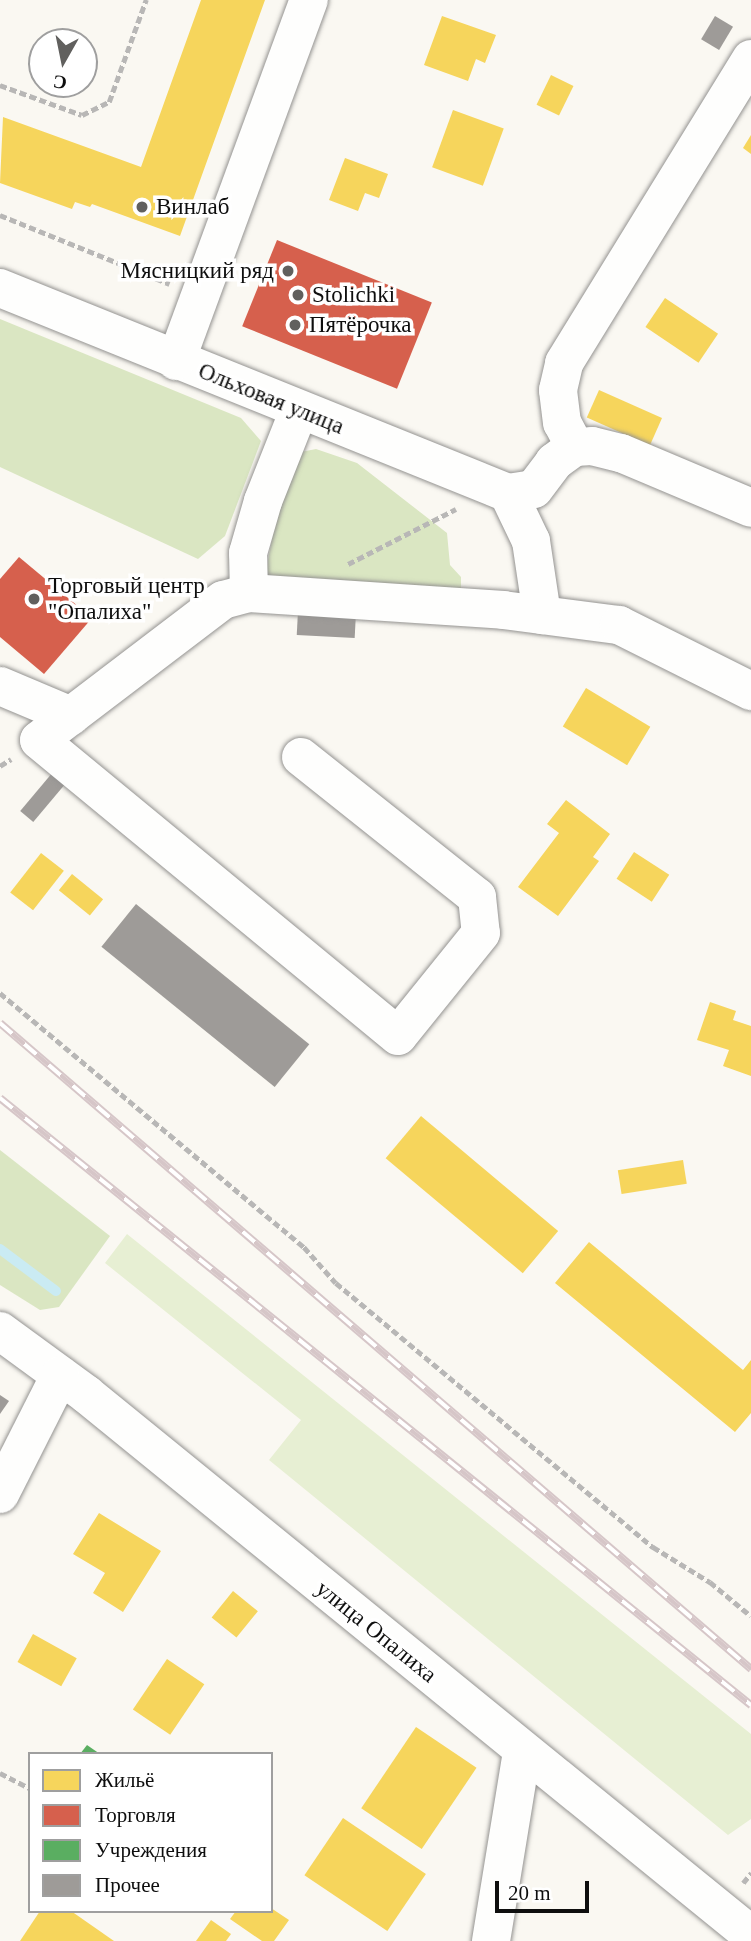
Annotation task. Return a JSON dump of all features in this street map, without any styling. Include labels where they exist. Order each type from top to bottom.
[{"type":"street","points":[[176,361],[309,0]]},
{"type":"street","points":[[575,447],[562,423],[558,390],[564,363],[751,59]]},
{"type":"street","name":"Ольховая улица","points":[[0,288],[299,410],[515,487]]},
{"type":"street","points":[[249,593],[248,554],[255,527],[299,410]]},
{"type":"street","points":[[542,615],[531,541],[515,487],[575,447],[621,453],[751,508]]},
{"type":"street","points":[[301,757],[477,897],[481,933],[398,1036],[39,740],[223,600],[249,593],[542,615],[619,625],[751,691]]},
{"type":"street","points":[[0,686],[71,716]]},
{"type":"street","name":"улица Опалиха","points":[[0,1331],[61,1375],[751,1935]]},
{"type":"street","points":[[0,1494],[61,1375]]},
{"type":"street","points":[[491,1941],[522,1751]]},
{"type":"path","points":[[0,85],[82,115],[109,102],[146,0]]},
{"type":"path","points":[[0,215],[200,296]]},
{"type":"path","points":[[338,569],[515,487]]},
{"type":"path","points":[[0,993],[304,1247],[336,1283],[653,1547],[710,1582],[751,1616]]},
{"type":"path","points":[[0,1773],[28,1787]]},
{"type":"green space","points":[[0,319],[241,418],[261,441],[225,536],[198,559],[0,467]]},
{"type":"green space","points":[[316,449],[357,463],[447,533],[450,565],[461,577],[461,596],[265,577],[279,500],[301,452]]},
{"type":"green space","points":[[0,1150],[110,1236],[59,1307],[40,1310],[0,1285]]},
{"type":"green space","points":[[127,1234],[751,1734],[751,1819],[728,1835],[269,1460],[301,1420],[105,1263]]},
{"type":"building: Жильё","points":[[201,0],[265,0],[180,236],[92,204],[90,207],[75,202],[72,209],[0,183],[3,117],[141,167]]},
{"type":"building: Жильё","points":[[442,16],[496,35],[485,63],[476,59],[468,81],[424,65]]},
{"type":"building: Жильё","points":[[551,75],[573,86],[559,116],[537,105]]},
{"type":"building: Жильё","points":[[453,110],[504,128],[483,186],[432,167]]},
{"type":"building: Жильё","points":[[751,135],[751,154],[743,148]]},
{"type":"building: Жильё","points":[[345,158],[388,174],[379,198],[365,193],[358,211],[329,200]]},
{"type":"building: Жильё","points":[[665,298],[718,334],[698,363],[645,327]]},
{"type":"building: Жильё","points":[[599,390],[662,418],[650,445],[587,417]]},
{"type":"building: Жильё","points":[[586,688],[650,727],[627,765],[563,727]]},
{"type":"building: Жильё","points":[[566,800],[610,834],[593,857],[599,861],[558,916],[518,887],[559,833],[547,824]]},
{"type":"building: Жильё","points":[[634,852],[669,875],[652,902],[617,879]]},
{"type":"building: Жильё","points":[[41,853],[64,871],[33,910],[10,892]]},
{"type":"building: Жильё","points":[[72,874],[103,899],[90,915],[59,890]]},
{"type":"building: Жильё","points":[[710,1002],[736,1011],[733,1020],[751,1026],[751,1076],[723,1066],[729,1050],[697,1040]]},
{"type":"building: Жильё","points":[[421,1116],[558,1231],[523,1273],[386,1158]]},
{"type":"building: Жильё","points":[[683,1160],[687,1184],[622,1194],[618,1170]]},
{"type":"building: Жильё","points":[[589,1242],[743,1370],[751,1360],[751,1413],[735,1432],[555,1283]]},
{"type":"building: Жильё","points":[[99,1513],[161,1551],[123,1612],[93,1593],[105,1573],[73,1554]]},
{"type":"building: Жильё","points":[[233,1591],[258,1611],[236,1638],[212,1617]]},
{"type":"building: Жильё","points":[[33,1634],[77,1658],[61,1686],[17,1662]]},
{"type":"building: Жильё","points":[[167,1659],[204,1684],[170,1735],[133,1710]]},
{"type":"building: Жильё","points":[[416,1727],[477,1768],[422,1849],[361,1808]]},
{"type":"building: Жильё","points":[[343,1818],[426,1874],[387,1931],[304,1875]]},
{"type":"building: Жильё","points":[[273,1909],[289,1920],[274,1941],[262,1941],[230,1919],[234,1913],[273,1913]]},
{"type":"building: Жильё","points":[[39,1913],[74,1913],[114,1941],[20,1941]]},
{"type":"building: Жильё","points":[[211,1920],[231,1934],[226,1941],[196,1941]]},
{"type":"building: Торговля","points":[[277,240],[432,303],[397,389],[242,326]]},
{"type":"building: Торговля","name":"Торговый центр \"Опалиха\"","points":[[19,557],[92,618],[44,674],[0,637],[0,579]]},
{"type":"building: Учреждения","points":[[87,1745],[97,1752],[82,1752]]},
{"type":"building: Прочее","points":[[715,16],[733,27],[719,50],[701,39]]},
{"type":"building: Прочее","points":[[298,611],[356,614],[355,638],[297,635]]},
{"type":"building: Прочее","points":[[53,772],[66,783],[33,822],[20,811]]},
{"type":"building: Прочее","points":[[136,904],[309,1044],[275,1087],[101,947]]},
{"type":"building: Прочее","points":[[0,1395],[9,1401],[0,1414]]},
{"type":"waterway","points":[[0,1249],[56,1291]]},
{"type":"railway","points":[[0,1023],[751,1669]]},
{"type":"railway","points":[[0,1098],[751,1705]]},
{"type":"place","name":"Винлаб","points":[[142,207]]},
{"type":"place","name":"Мясницкий ряд","points":[[288,271]]},
{"type":"place","name":"Stolichki","points":[[298,295]]},
{"type":"place","name":"Пятёрочка","points":[[295,325]]},
{"type":"place","name":"Торговый центр \"Опалиха\"","points":[[34,599]]}]
